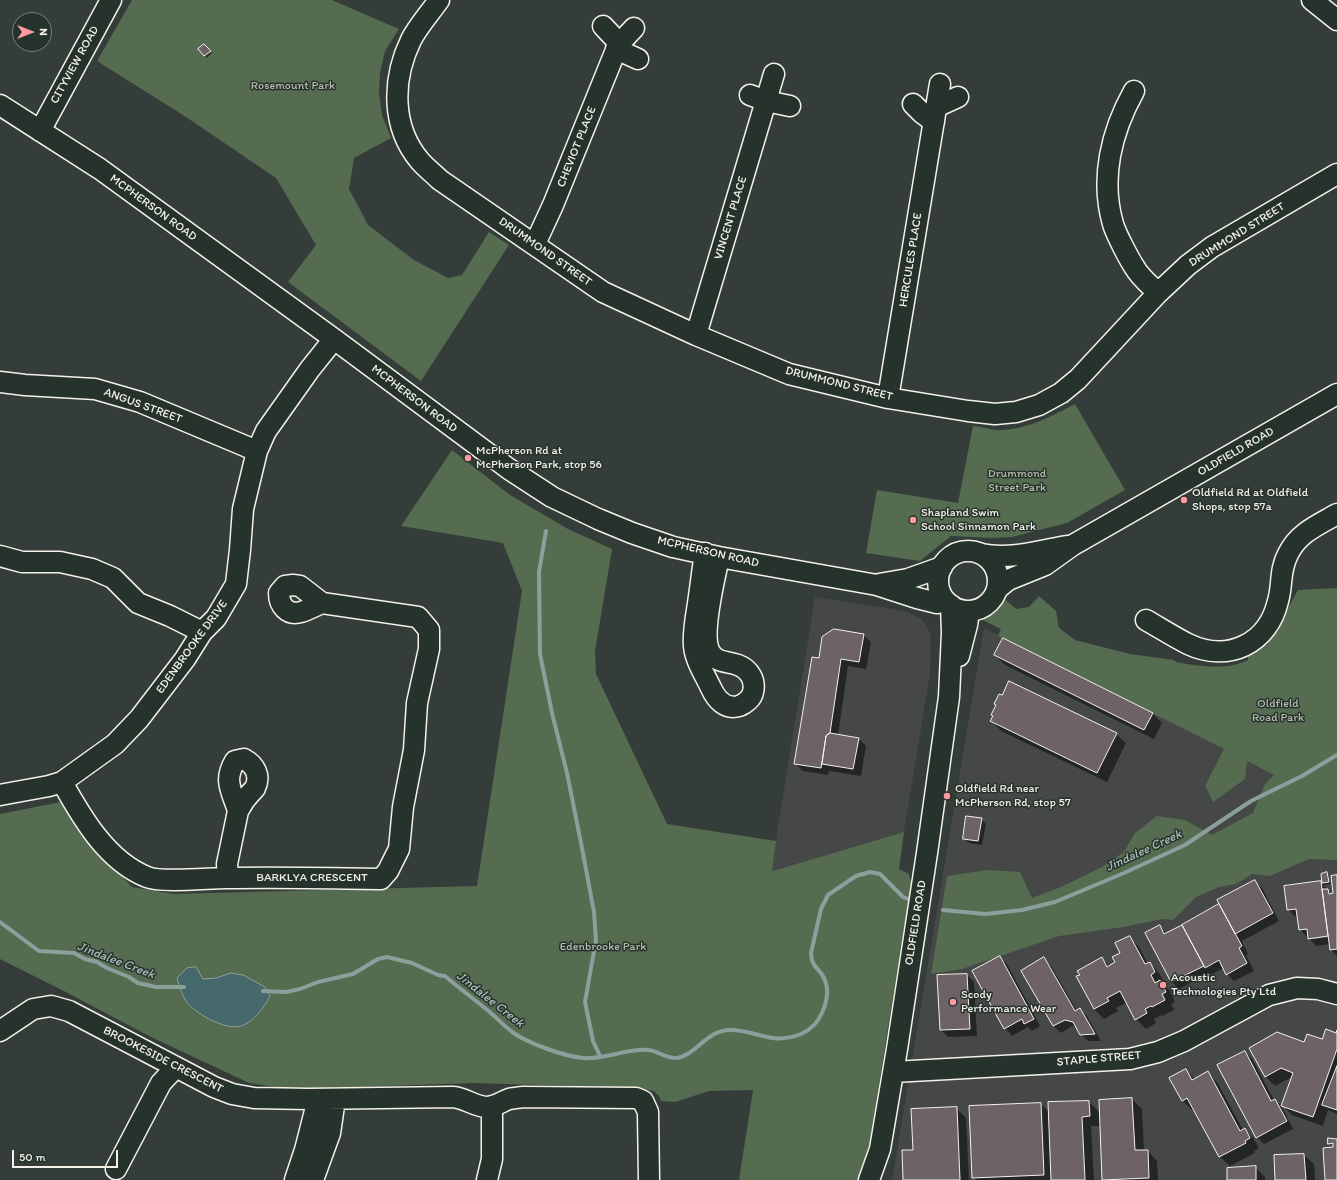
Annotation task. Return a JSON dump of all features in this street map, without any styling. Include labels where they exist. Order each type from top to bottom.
[{"type":"street","name":"CITYVIEW ROAD","points":[[40,131],[111,0]]},
{"type":"street","name":"DRUMMOND STREET","points":[[439,0],[411,39],[401,66],[396,93],[399,121],[410,145],[420,161],[440,180],[603,292],[696,335],[789,374],[888,398],[995,414],[1016,412],[1038,405],[1061,393],[1078,379],[1158,293],[1188,265],[1212,247],[1337,174]]},
{"type":"street","points":[[1312,0],[1337,20]]},
{"type":"street","points":[[603,26],[618,46],[638,59]]},
{"type":"street","name":"CHEVIOT PLACE","points":[[535,244],[553,205],[618,46],[634,28]]},
{"type":"street","name":"VINCENT PLACE","points":[[696,335],[758,98],[774,74]]},
{"type":"street","name":"HERCULES PLACE","points":[[888,398],[940,84]]},
{"type":"street","points":[[1134,91],[1124,109],[1110,150],[1106,187],[1113,225],[1135,270],[1158,293]]},
{"type":"street","points":[[913,104],[922,113],[935,114],[958,97]]},
{"type":"street","points":[[758,98],[790,106]]},
{"type":"street","name":"MCPHERSON ROAD","points":[[0,105],[100,169],[334,339],[509,469],[552,497],[632,533],[673,546],[712,555],[877,585]]},
{"type":"street","name":"EDENBROOKE DRIVE","points":[[0,795],[49,786],[62,782],[115,744],[139,719],[185,659],[202,632],[216,618],[236,584],[243,509],[257,451],[266,432],[310,369],[334,339]]},
{"type":"street","name":"ANGUS STREET","points":[[0,382],[95,389],[140,402],[257,451]]},
{"type":"street","name":"OLDFIELD ROAD","points":[[997,588],[1008,580],[1045,565],[1073,545],[1337,394]]},
{"type":"street","points":[[1146,620],[1189,644],[1207,650],[1226,651],[1246,646],[1260,635],[1269,623],[1278,601],[1281,572],[1288,553],[1302,534],[1337,514]]},
{"type":"street","name":"OLDFIELD ROAD","points":[[981,554],[994,557],[1013,556],[1073,545]]},
{"type":"street","points":[[877,585],[930,601],[955,606],[978,609],[987,605],[994,597],[998,578],[995,568],[989,560],[981,554],[972,552],[959,553],[948,560],[942,567],[939,575],[941,593],[955,606]]},
{"type":"street","points":[[701,622],[712,555]]},
{"type":"street","points":[[0,556],[22,562],[60,562],[92,569],[113,578],[138,603],[170,616],[202,632]]},
{"type":"street","points":[[877,585],[908,579],[942,567]]},
{"type":"street","name":"BARKLYA CRESCENT","points":[[62,782],[78,810],[96,836],[121,861],[149,878],[168,880],[228,878],[381,878],[388,871],[398,849],[403,807],[414,750],[417,703],[429,649],[429,630],[418,617],[322,603]]},
{"type":"street","name":"OLDFIELD ROAD","points":[[880,1180],[880,1149],[927,853],[949,697],[952,633],[955,606]]},
{"type":"street","points":[[228,878],[228,864],[238,811]]},
{"type":"street","name":"STAPLE STREET","points":[[893,1072],[1130,1059],[1158,1052],[1184,1041],[1269,995],[1297,988],[1318,989],[1337,994]]},
{"type":"street","name":"BROOKESIDE CRESCENT","points":[[0,1031],[33,1009],[51,1006],[69,1011],[220,1090],[232,1094],[254,1098],[457,1098],[486,1106]]},
{"type":"street","points":[[116,1169],[161,1083],[176,1067]]},
{"type":"street","points":[[486,1106],[517,1098],[633,1097],[640,1099],[645,1104],[649,1120],[649,1180]]},
{"type":"street","points":[[295,1180],[305,1150],[326,1099]]},
{"type":"street","points":[[313,1180],[330,1133],[326,1099]]},
{"type":"street","points":[[481,1180],[486,1106]]},
{"type":"street","points":[[486,1106],[492,1159],[487,1180]]},
{"type":"street","name":"OLDFIELD ROAD","points":[[869,1180],[880,1149]]},
{"type":"shaded area","points":[[815,597],[905,611],[922,619],[931,634],[930,674],[904,832],[771,871]]},
{"type":"shaded area","points":[[984,628],[1337,806],[1337,1180],[892,1180]]},
{"type":"green space","name":"Rosemount Park","points":[[132,0],[332,0],[399,29],[385,51],[380,73],[379,92],[382,115],[391,138],[354,158],[349,189],[368,225],[414,260],[448,278],[462,275],[489,232],[509,245],[421,381],[288,282],[316,245],[276,178],[186,117],[97,61]]},
{"type":"green space","name":"Drummond Street Park","points":[[1075,404],[1125,490],[1067,523],[1012,537],[993,538],[951,536],[920,561],[866,553],[877,490],[958,503],[973,426],[996,430],[1014,429],[1041,421]]},
{"type":"green space","name":"Edenbrooke Park","points":[[452,450],[510,495],[568,529],[612,549],[595,651],[596,674],[667,824],[776,841],[772,871],[904,832],[899,869],[909,874],[912,886],[903,933],[870,1141],[860,1180],[739,1180],[753,1090],[709,1091],[675,1102],[661,1101],[659,1096],[654,1091],[610,1087],[473,1083],[283,1088],[249,1083],[149,1036],[0,959],[0,814],[61,802],[94,846],[132,887],[174,894],[477,886],[522,591],[503,543],[401,526]]},
{"type":"green space","name":"Oldfield Road Park","points":[[1337,588],[1337,860],[1309,859],[1270,876],[1252,874],[1236,884],[1219,887],[1196,897],[1173,920],[1162,919],[1123,927],[1059,936],[962,969],[931,974],[947,876],[987,870],[1020,872],[1032,898],[1061,887],[1102,867],[1124,852],[1135,833],[1157,816],[1185,820],[1212,835],[1253,813],[1265,784],[1274,775],[1247,761],[1245,779],[1213,802],[1205,786],[1224,749],[998,636],[1001,629],[979,618],[998,593],[1016,609],[1029,607],[1039,596],[1056,611],[1059,628],[1075,640],[1130,654],[1174,660],[1176,662],[1194,665],[1222,667],[1231,666],[1248,660],[1248,653],[1268,644],[1298,590]]},
{"type":"water","points":[[196,967],[203,979],[216,978],[231,973],[243,975],[265,987],[270,996],[258,1014],[246,1024],[235,1027],[227,1026],[211,1020],[190,1006],[182,993],[177,978],[187,968]]},
{"type":"building","points":[[204,44],[211,51],[204,56],[198,49]]},
{"type":"building","points":[[834,629],[864,634],[859,662],[841,659],[830,733],[826,736],[821,768],[794,764],[812,657],[819,658],[822,637]]},
{"type":"building","points":[[1003,638],[1153,713],[1144,730],[994,655]]},
{"type":"building","points":[[1009,681],[1117,733],[1097,773],[990,721],[996,705],[994,704],[999,694],[1002,695]]},
{"type":"building","points":[[830,733],[859,738],[853,769],[822,764],[826,736]]},
{"type":"building","points":[[966,816],[982,818],[978,841],[963,839]]},
{"type":"building","points":[[1327,872],[1329,882],[1322,883],[1321,874]]},
{"type":"building","points":[[1337,875],[1337,949],[1330,950],[1322,889],[1328,889],[1329,894],[1333,893],[1331,876]]},
{"type":"building","points":[[1255,880],[1273,913],[1235,934],[1217,900]]},
{"type":"building","points":[[1321,881],[1328,936],[1308,939],[1307,929],[1299,930],[1296,909],[1287,910],[1284,886]]},
{"type":"building","points":[[1219,904],[1242,946],[1239,948],[1247,963],[1226,975],[1219,960],[1205,968],[1182,925]]},
{"type":"building","points":[[1160,925],[1164,934],[1182,925],[1204,966],[1171,982],[1145,933]]},
{"type":"building","points":[[1130,936],[1145,964],[1150,962],[1155,972],[1151,975],[1155,983],[1160,980],[1166,992],[1162,994],[1165,1000],[1145,1009],[1147,1013],[1135,1020],[1120,991],[1107,998],[1109,1001],[1094,1009],[1076,976],[1080,975],[1077,971],[1102,957],[1107,967],[1115,962],[1112,957],[1120,953],[1115,943]]},
{"type":"building","points":[[1000,956],[1034,1019],[1024,1024],[1022,1019],[1004,1029],[972,971]]},
{"type":"building","points":[[1044,957],[1075,1011],[1080,1008],[1095,1034],[1080,1035],[1073,1022],[1065,1020],[1053,1026],[1021,971]]},
{"type":"building","name":"Scody Performance Wear","points":[[967,974],[970,1029],[940,1030],[937,975]]},
{"type":"building","points":[[1326,1029],[1336,1033],[1337,1030],[1337,1049],[1313,1117],[1281,1106],[1293,1073],[1281,1068],[1265,1077],[1249,1048],[1277,1032],[1304,1042],[1307,1034],[1322,1039]]},
{"type":"building","points":[[1245,1051],[1271,1101],[1275,1099],[1287,1121],[1256,1138],[1217,1065]]},
{"type":"building","points":[[1337,1066],[1337,1110],[1322,1105]]},
{"type":"building","points":[[1186,1069],[1192,1080],[1208,1071],[1240,1131],[1245,1128],[1250,1138],[1245,1141],[1246,1143],[1219,1157],[1187,1098],[1182,1101],[1169,1078]]},
{"type":"building","points":[[1132,1098],[1135,1150],[1148,1150],[1149,1178],[1102,1180],[1099,1100]]},
{"type":"building","points":[[1089,1101],[1090,1116],[1082,1117],[1085,1180],[1051,1180],[1048,1102]]},
{"type":"building","points":[[1041,1103],[1044,1175],[972,1178],[969,1106]]},
{"type":"building","points":[[957,1107],[960,1180],[903,1180],[902,1150],[913,1150],[911,1109]]},
{"type":"building","points":[[1328,1138],[1337,1139],[1337,1180],[1325,1180],[1323,1148],[1333,1147],[1333,1143],[1328,1144]]},
{"type":"building","points":[[1304,1154],[1306,1180],[1275,1180],[1274,1155]]},
{"type":"building","points":[[1256,1166],[1256,1180],[1227,1180],[1227,1168]]},
{"type":"waterway","points":[[546,531],[539,572],[540,654],[552,713],[567,773],[594,912],[596,940],[585,1002],[593,1041],[600,1056]]},
{"type":"waterway","name":"Jindalee Creek","points":[[943,910],[985,914],[1022,910],[1055,902],[1185,845],[1251,801],[1302,776],[1337,755]]},
{"type":"waterway","name":"Jindalee Creek","points":[[263,991],[286,992],[300,989],[318,982],[353,974],[378,959],[387,957],[412,963],[438,975],[445,976],[512,1032],[530,1042],[548,1049],[566,1055],[583,1058],[600,1057],[641,1050],[649,1050],[675,1058],[688,1054],[714,1034],[722,1031],[730,1030],[749,1032],[772,1038],[781,1038],[801,1034],[811,1028],[820,1016],[827,998],[826,983],[821,973],[815,966],[811,953],[821,909],[828,895],[856,876],[870,872],[880,874],[903,897],[908,899]]},
{"type":"waterway","name":"Jindalee Creek","points":[[0,922],[39,951],[74,953],[85,959],[97,962],[129,977],[138,983],[156,987],[184,987]]},
{"type":"place","name":"McPherson Rd at McPherson Park, stop 56","points":[[468,458]]},
{"type":"place","name":"Oldfield Rd at Oldfield Shops, stop 57a","points":[[1184,500]]},
{"type":"place","name":"Shapland Swim School Sinnamon Park","points":[[913,520]]},
{"type":"place","name":"Oldfield Rd near McPherson Rd, stop 57","points":[[947,796]]},
{"type":"place","name":"Acoustic Technologies Pty Ltd","points":[[1163,985]]},
{"type":"place","name":"Scody Performance Wear","points":[[953,1002]]}]
